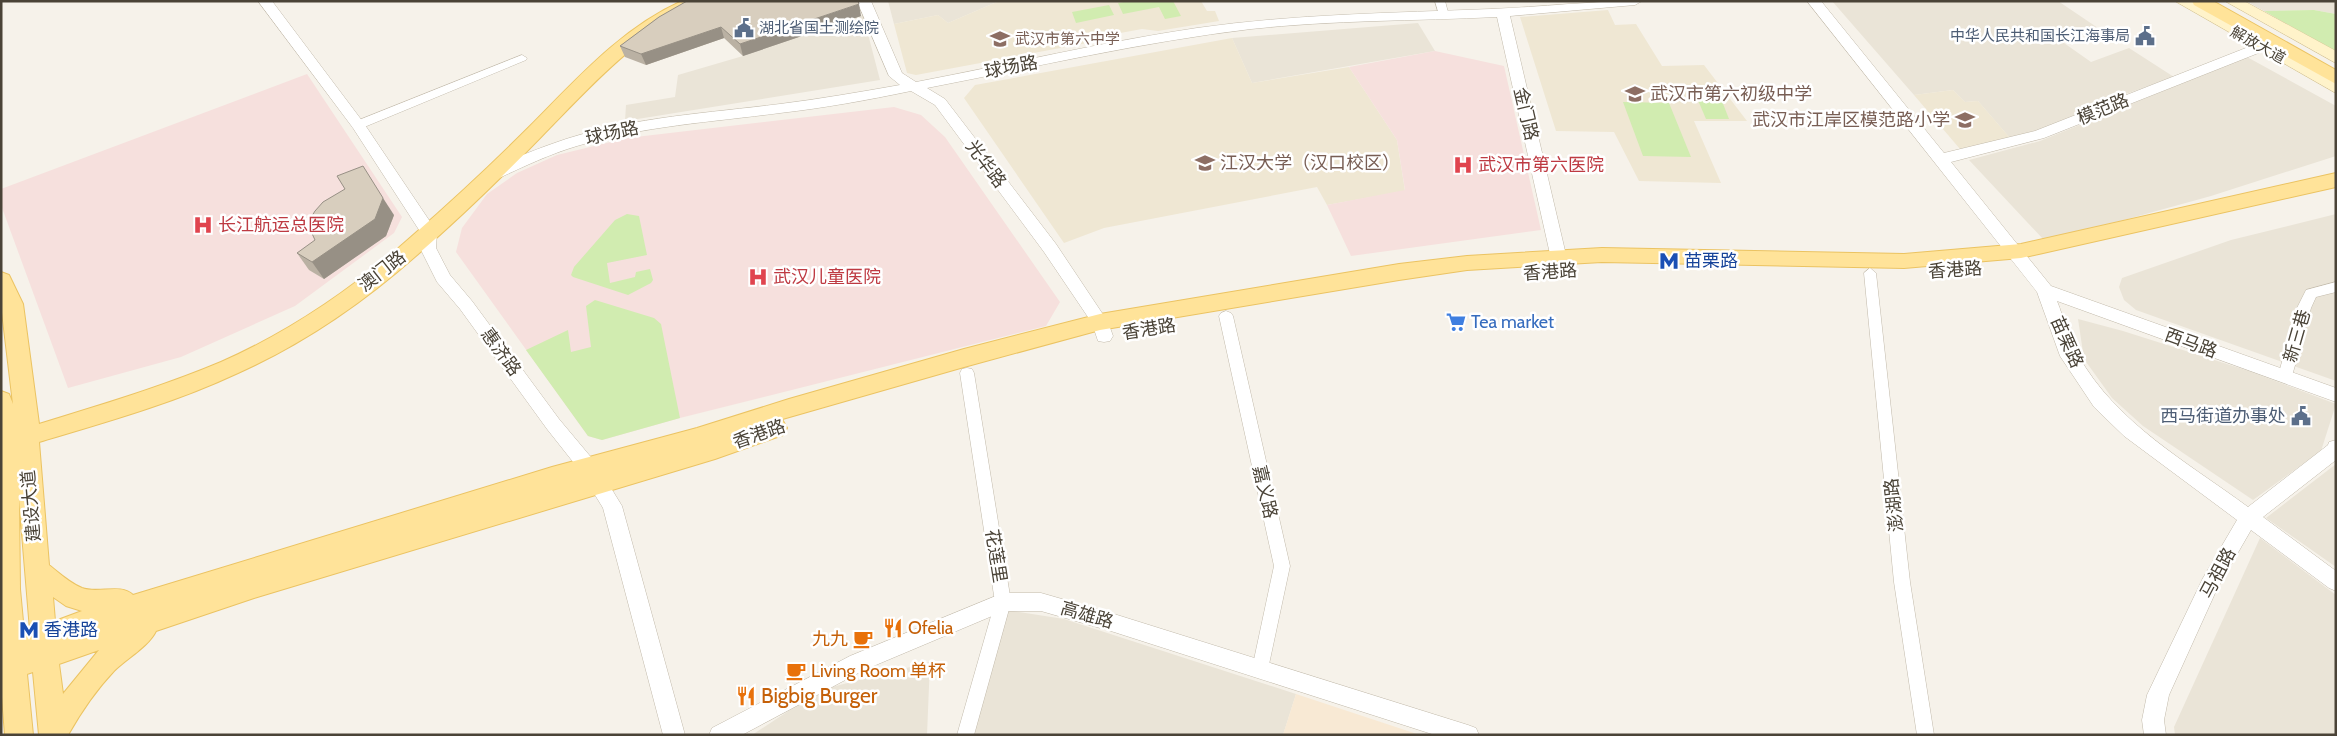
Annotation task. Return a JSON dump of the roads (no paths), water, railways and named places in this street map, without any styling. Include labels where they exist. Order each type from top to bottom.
[{"type":"main road","name":"澳门路","points":[[11,434],[137,403],[206,378],[243,361],[309,323],[395,262],[425,226],[597,54],[644,19],[676,1]]},
{"type":"main road","name":"澳门路","points":[[425,226],[487,177],[593,72],[626,44],[656,22],[697,1]]},
{"type":"main road","name":"解放大道","points":[[2182,1],[2336,88]]},
{"type":"main road","name":"解放大道","points":[[2200,1],[2336,78]]},
{"type":"main road","name":"解放大道","points":[[2215,1],[2336,71]]},
{"type":"main road","name":"解放大道","points":[[2232,1],[2336,58]]},
{"type":"main road","name":"香港路","points":[[593,475],[708,452],[792,422],[966,373],[1102,329],[1226,316],[1404,286],[1560,265],[1602,255],[1904,261],[2021,258],[2336,180]]},
{"type":"main road","name":"香港路","points":[[7,660],[44,646],[162,608],[254,587],[789,408],[964,358],[1102,329],[1399,272],[1467,263],[1605,268],[1909,274],[2021,258],[2336,194]]},
{"type":"main road","name":"建设大道","points":[[1,280],[12,304],[11,434],[6,589],[7,660],[19,735]]},
{"type":"main road","name":"建设大道","points":[[1,400],[11,434],[36,570],[53,735]]},
{"type":"main road","points":[[36,570],[72,598],[91,602],[162,608]]},
{"type":"main road","points":[[53,735],[78,694],[96,671],[162,608]]},
{"type":"street","name":"惠济路","points":[[266,1],[358,125],[425,226],[428,248],[443,278],[466,304],[553,424],[593,475],[612,506],[674,735]]},
{"type":"street","name":"光华路","points":[[864,1],[896,76],[918,87],[940,102],[1050,248],[1102,329]]},
{"type":"street","points":[[1440,1],[1444,16]]},
{"type":"street","name":"球场路","points":[[487,177],[554,148],[627,128],[779,109],[918,87],[948,79],[1222,29],[1294,22],[1503,14],[1635,1]]},
{"type":"street","name":"苗栗路","points":[[1814,1],[2045,290],[2069,356],[2100,402],[2130,431],[2336,582]]},
{"type":"street","name":"金门路","points":[[1503,14],[1560,265]]},
{"type":"street","name":"模范路","points":[[1941,159],[2039,135],[2261,47]]},
{"type":"street","points":[[358,125],[522,58]]},
{"type":"street","name":"澎湖路","points":[[1870,273],[1902,582],[1926,735]]},
{"type":"street","name":"新三巷","points":[[2285,376],[2304,308],[2311,293],[2336,287]]},
{"type":"street","name":"西马路","points":[[2045,290],[2336,395]]},
{"type":"street","name":"嘉义路","points":[[1226,316],[1282,566],[1260,669]]},
{"type":"street","name":"花莲里","points":[[965,735],[1003,602],[966,373]]},
{"type":"street","name":"马祖路","points":[[2155,735],[2153,720],[2158,694],[2210,584],[2248,518],[2335,450],[2336,447]]},
{"type":"street","name":"高雄路","points":[[720,735],[857,663],[1003,602],[1041,602],[1114,623],[1468,735]]},
{"type":"place","name":"湖北省国土测绘院","points":[[744,28]]},
{"type":"place","name":"中华人民共和国长江海事局","points":[[2145,36]]},
{"type":"place","name":"武汉市第六中学","points":[[1000,39]]},
{"type":"place","name":"武汉市第六初级中学","points":[[1635,94]]},
{"type":"place","name":"武汉市江岸区模范路小学","points":[[1965,120]]},
{"type":"place","name":"江汉大学（汉口校区）","points":[[1205,163]]},
{"type":"place","name":"武汉市第六医院","points":[[1463,165]]},
{"type":"place","name":"长江航运总医院","points":[[203,225]]},
{"type":"place","name":"苗栗路","points":[[1669,261]]},
{"type":"place","name":"武汉儿童医院","points":[[758,277]]},
{"type":"place","name":"Tea market","points":[[1456,322]]},
{"type":"place","name":"西马街道办事处","points":[[2301,416]]},
{"type":"place","name":"Ofelia","points":[[893,628]]},
{"type":"place","name":"香港路","points":[[29,630]]},
{"type":"place","name":"九九","points":[[863,639]]},
{"type":"place","name":"Living Room 单杯","points":[[796,671]]},
{"type":"place","name":"Bigbig Burger","points":[[746,696]]}]
